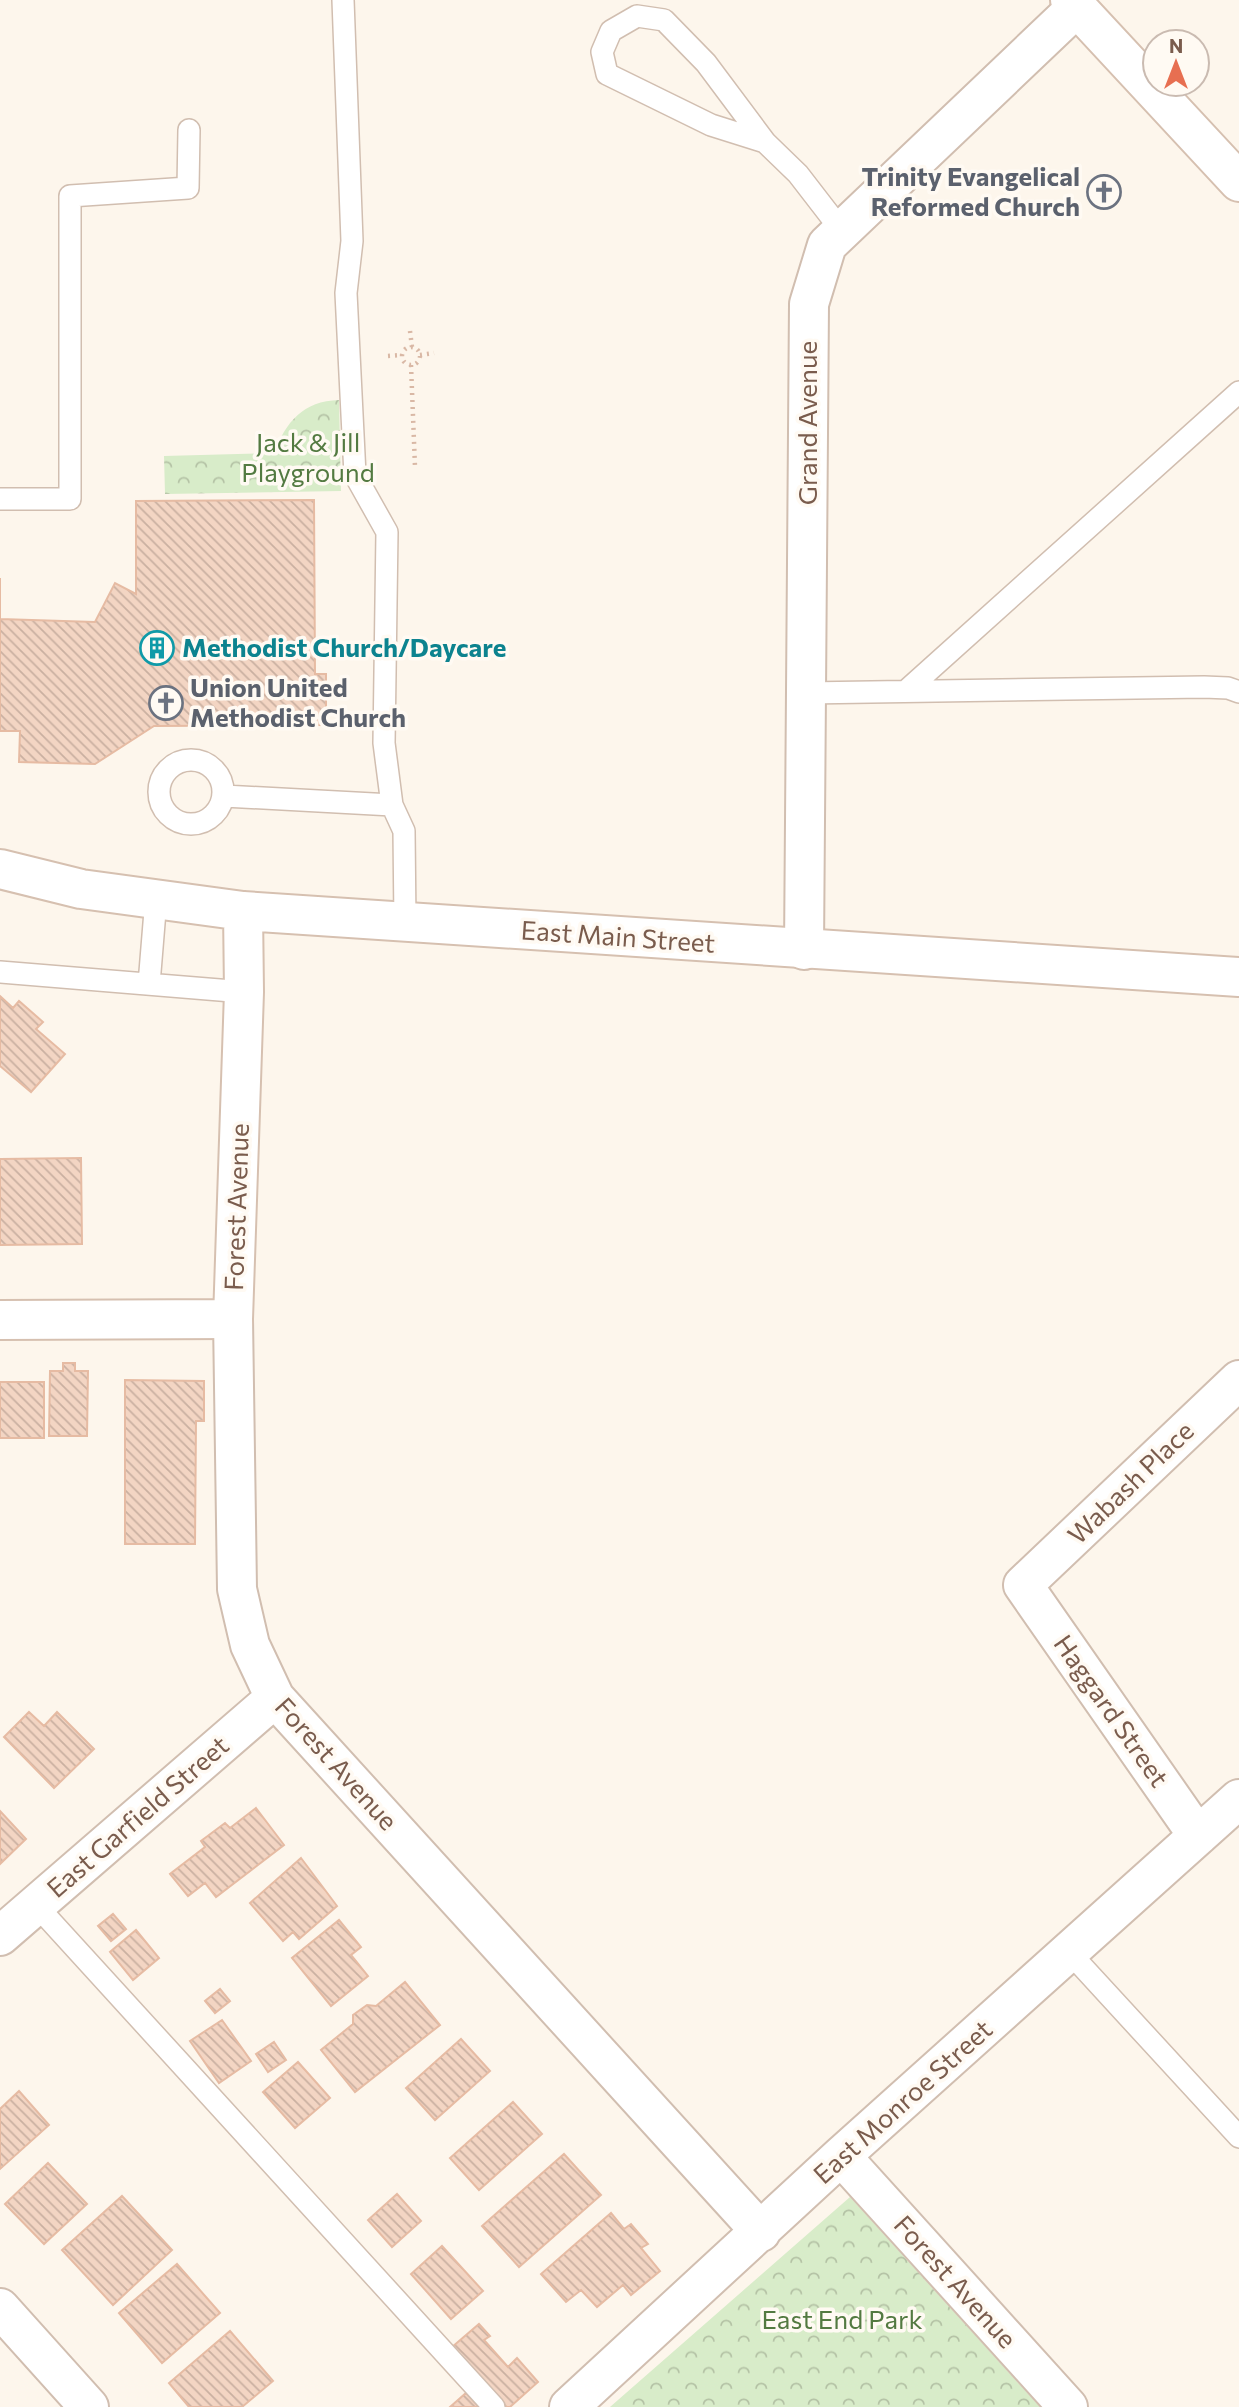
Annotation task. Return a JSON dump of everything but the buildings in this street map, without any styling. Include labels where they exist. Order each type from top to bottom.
[{"type":"street","points":[[1073,3],[1239,182]]},
{"type":"street","name":"Grand Avenue","points":[[804,950],[809,304],[827,246],[1073,3]]},
{"type":"street","name":"East Main Street","points":[[0,869],[81,889],[243,911],[1239,977]]},
{"type":"street","name":"Forest Avenue","points":[[243,911],[244,992],[233,1319],[237,1589],[250,1645],[275,1698],[761,2232]]},
{"type":"street","points":[[0,1320],[233,1319]]},
{"type":"street","name":"Wabash Place","points":[[1023,1586],[1239,1380]]},
{"type":"street","name":"Haggard Street","points":[[1023,1586],[1198,1836]]},
{"type":"street","name":"East Garfield Street","points":[[0,1936],[275,1698]]},
{"type":"street","name":"East Monroe Street","points":[[569,2407],[841,2157],[1239,1799]]},
{"type":"street","name":"Forest Avenue","points":[[841,2157],[1068,2407]]},
{"type":"street","points":[[0,2308],[89,2407]]},
{"type":"lane","points":[[343,0],[352,241],[346,293],[355,475],[387,532],[384,743],[392,805],[404,831],[405,923]]},
{"type":"lane","points":[[765,142],[711,125],[607,74],[601,52],[611,31],[637,16],[664,20],[706,63],[765,142],[798,174],[842,231]]},
{"type":"lane","points":[[0,499],[71,499],[69,196],[188,188],[188,130]]},
{"type":"lane","points":[[906,691],[1239,392]]},
{"type":"lane","points":[[806,692],[1204,687],[1228,688],[1239,692]]},
{"type":"lane","points":[[224,796],[392,805]]},
{"type":"lane","points":[[149,984],[156,899]]},
{"type":"lane","points":[[0,971],[244,992]]},
{"type":"lane","points":[[36,1905],[494,2407]]},
{"type":"lane","points":[[1069,1952],[1239,2137]]},
{"type":"path","points":[[410,331],[412,347],[420,355]]},
{"type":"path","points":[[402,355],[404,350],[412,347]]},
{"type":"path","points":[[420,355],[434,353]]},
{"type":"path","points":[[402,355],[406,363],[411,365],[417,363],[420,355]]},
{"type":"path","points":[[388,356],[402,355]]},
{"type":"path","points":[[411,365],[415,467]]},
{"type":"green space","name":"Jack & Jill Playground","points":[[339,400],[341,491],[165,494],[164,456],[274,453],[284,432],[298,415],[315,404]]},
{"type":"green space","name":"East End Park","points":[[850,2197],[1040,2407],[610,2407]]},
{"type":"place","name":"Trinity Evangelical Reformed Church","points":[[1104,192]]},
{"type":"place","name":"Methodist Church/Daycare","points":[[157,648]]},
{"type":"place","name":"Union United Methodist Church","points":[[166,703]]}]
